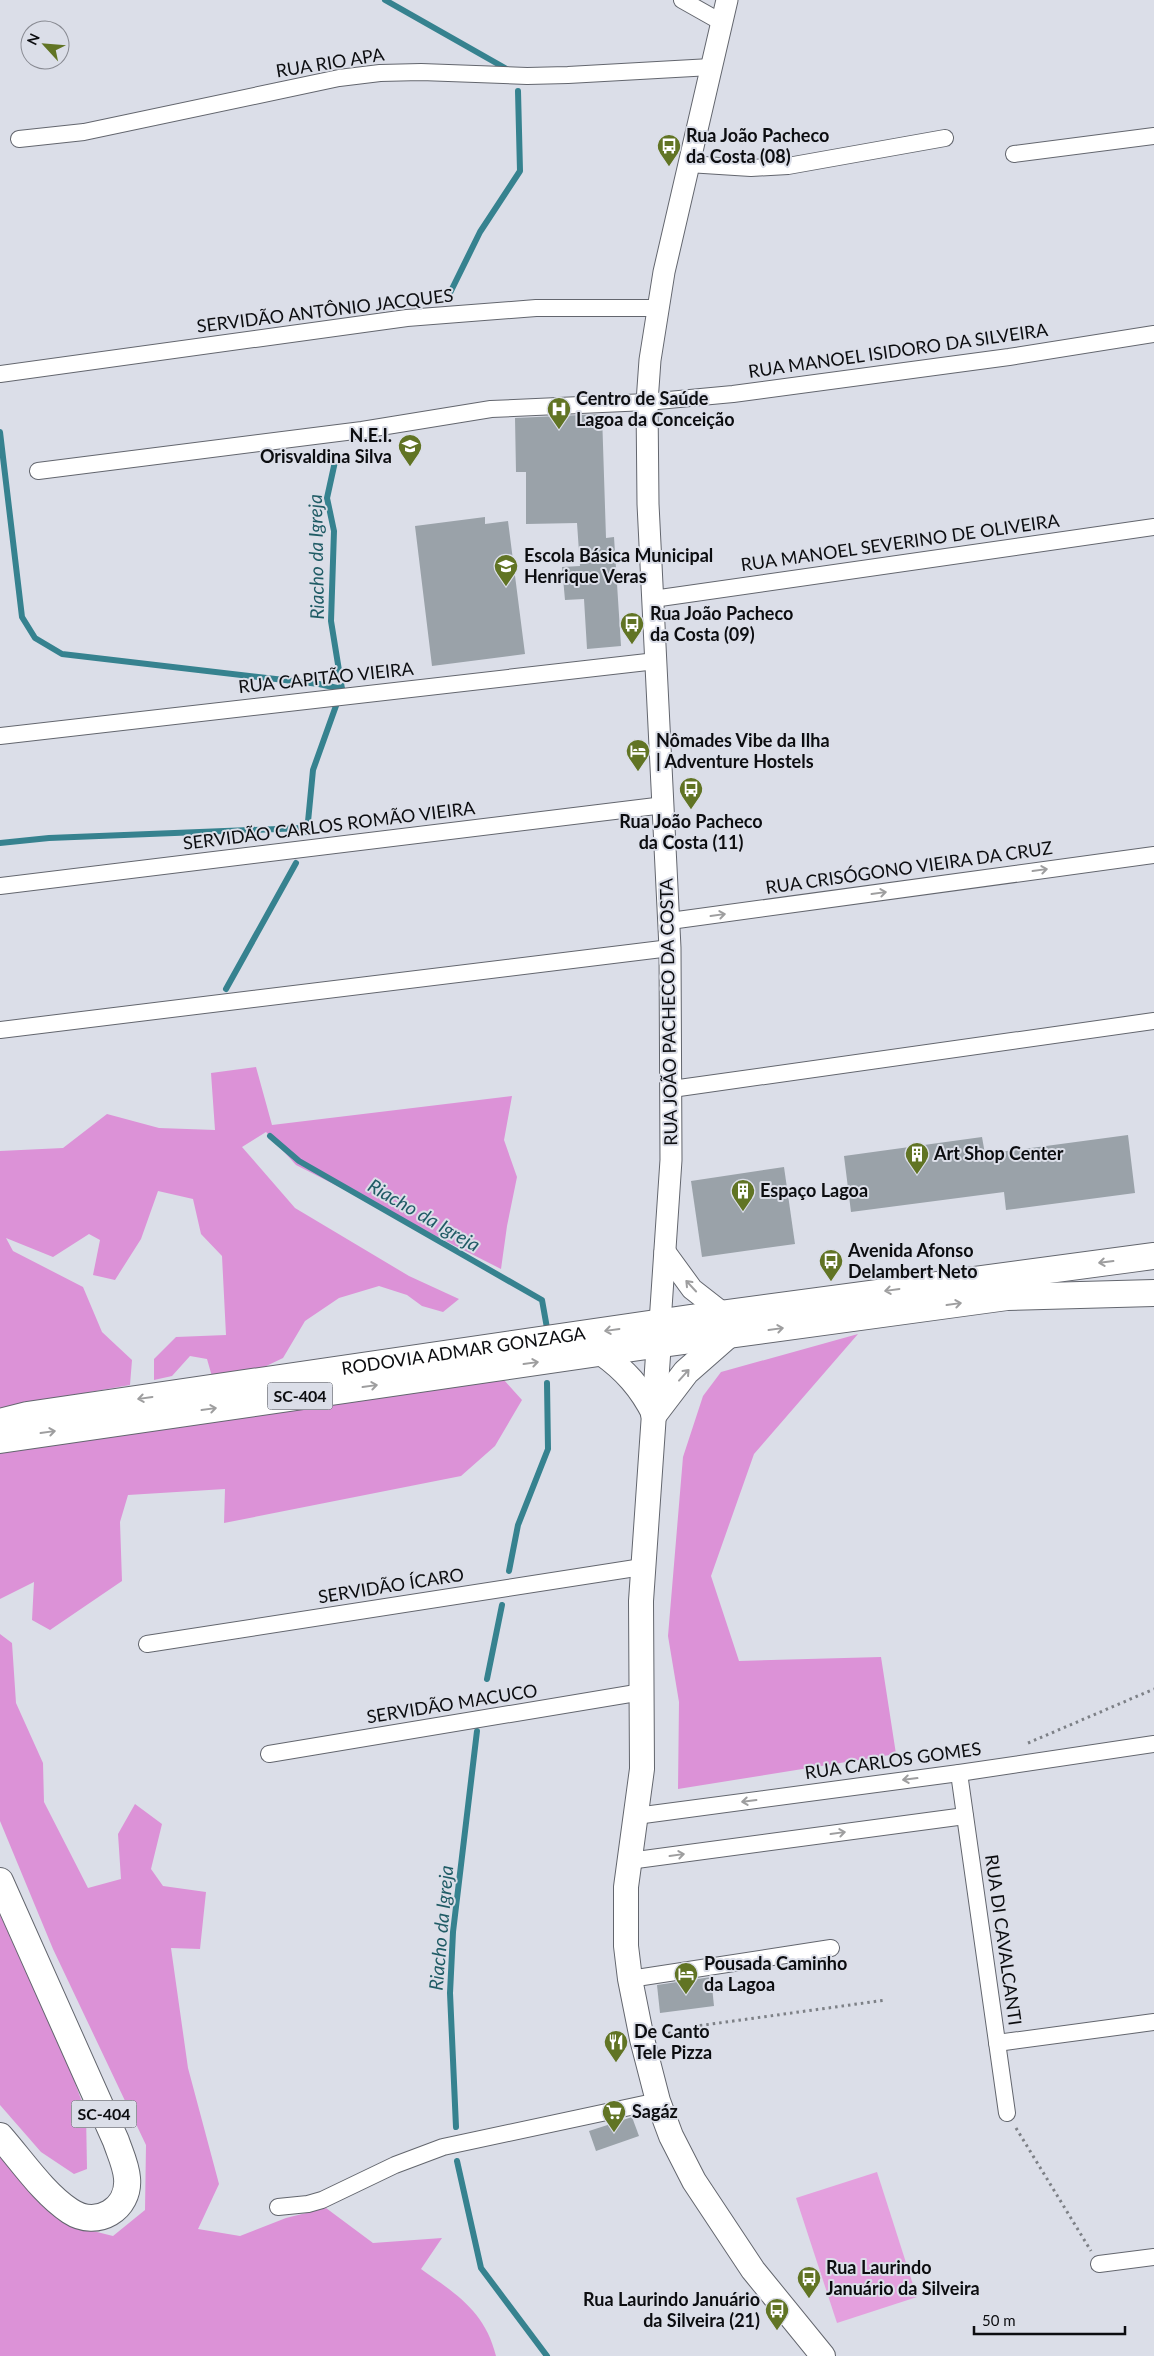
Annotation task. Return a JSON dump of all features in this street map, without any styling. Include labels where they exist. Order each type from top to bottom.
[{"type":"main road","points":[[823,2356],[753,2270],[698,2188],[671,2136],[658,2101],[642,2040],[630,1979],[625,1914],[629,1861],[643,1753],[640,1628],[642,1567],[659,1334],[726,1325],[1154,1256]]},
{"type":"main road","points":[[654,1414],[686,1372],[726,1325],[1007,1297],[1154,1293]]},
{"type":"main road","name":"RODOVIA ADMAR GONZAGA","points":[[0,1440],[601,1353],[659,1334]]},
{"type":"main road","name":"RODOVIA ADMAR GONZAGA","points":[[0,1422],[27,1415],[659,1334]]},
{"type":"main road","points":[[601,1353],[634,1381],[654,1414]]},
{"type":"main road","name":"SC-404","points":[[0,1881],[116,2141],[127,2178],[126,2195],[116,2210],[104,2217],[87,2217],[72,2212],[53,2198],[0,2136]]},
{"type":"street","points":[[682,0],[721,22]]},
{"type":"street","name":"RUA JOÃO PACHECO DA COSTA","points":[[659,1334],[671,1160],[670,921],[652,599],[648,504],[647,402],[657,308],[688,164],[727,0]]},
{"type":"street","name":"RUA RIO APA","points":[[19,138],[84,132],[339,78],[380,73],[421,72],[544,76],[711,67]]},
{"type":"street","points":[[1014,154],[1154,136]]},
{"type":"street","points":[[688,164],[744,168],[788,166],[945,138]]},
{"type":"street","name":"SERVIDÃO ANTÔNIO JACQUES","points":[[0,374],[391,320],[515,309],[657,308]]},
{"type":"street","name":"RUA MANOEL ISIDORO DA SILVEIRA","points":[[38,471],[362,430],[490,409],[647,402],[733,394],[1009,357],[1154,334]]},
{"type":"street","name":"RUA MANOEL SEVERINO DE OLIVEIRA","points":[[652,599],[1154,527]]},
{"type":"street","name":"RUA CAPITÃO VIEIRA","points":[[0,736],[656,661]]},
{"type":"street","name":"SERVIDÃO CARLOS ROMÃO VIEIRA","points":[[0,886],[664,805]]},
{"type":"street","name":"RUA CRISÓGONO VIEIRA DA CRUZ","points":[[670,921],[1154,855]]},
{"type":"street","points":[[0,1030],[670,948]]},
{"type":"street","points":[[672,1089],[1154,1021]]},
{"type":"street","points":[[665,1252],[692,1289],[726,1325]]},
{"type":"street","name":"SERVIDÃO ÍCARO","points":[[147,1644],[642,1567]]},
{"type":"street","name":"SERVIDÃO MACUCO","points":[[269,1754],[642,1692]]},
{"type":"street","name":"RUA CARLOS GOMES","points":[[636,1816],[958,1773],[1154,1744]]},
{"type":"street","name":"RUA DI CAVALCANTI","points":[[958,1773],[1007,2113]]},
{"type":"street","points":[[629,1861],[965,1816]]},
{"type":"street","points":[[630,1979],[831,1948]]},
{"type":"street","points":[[997,2042],[1154,2022]]},
{"type":"street","points":[[278,2207],[308,2204],[322,2200],[395,2165],[443,2147],[658,2101]]},
{"type":"street","points":[[1099,2264],[1154,2257]]},
{"type":"path","points":[[1021,1746],[1154,1689]]},
{"type":"path","points":[[642,2040],[697,2026],[886,2000]]},
{"type":"path","points":[[1007,2113],[1099,2264]]},
{"type":"shaded area","points":[[256,1067],[272,1125],[512,1096],[504,1140],[517,1177],[501,1269],[296,1165],[266,1132],[242,1147],[295,1208],[409,1276],[459,1299],[443,1312],[422,1306],[407,1295],[379,1286],[339,1298],[305,1321],[283,1358],[260,1369],[213,1380],[207,1359],[190,1356],[172,1376],[154,1380],[154,1359],[176,1337],[226,1335],[222,1256],[201,1234],[193,1199],[158,1191],[141,1239],[115,1280],[93,1275],[100,1240],[89,1234],[53,1257],[6,1238],[13,1251],[83,1287],[102,1332],[132,1360],[130,1385],[0,1408],[0,1151],[63,1148],[107,1114],[159,1128],[215,1130],[211,1073]]},
{"type":"shaded area","points":[[858,1334],[754,1454],[711,1576],[739,1661],[881,1657],[896,1754],[678,1789],[679,1702],[668,1636],[683,1457],[703,1396],[721,1372]]},
{"type":"shaded area","points":[[504,1380],[522,1400],[495,1446],[461,1476],[224,1523],[225,1489],[128,1495],[120,1522],[122,1581],[50,1630],[32,1620],[34,1582],[0,1599],[0,1452],[54,1441]]},
{"type":"shaded area","points":[[0,1634],[12,1643],[16,1703],[43,1763],[44,1802],[88,1888],[121,1879],[118,1834],[135,1804],[162,1824],[151,1869],[163,1886],[206,1892],[200,1949],[171,1948],[188,2068],[219,2184],[198,2229],[240,2236],[286,2218],[326,2208],[373,2243],[442,2238],[421,2269],[468,2305],[477,2315],[485,2327],[496,2356],[0,2356],[0,2146],[77,2227],[113,2236],[145,2210],[146,2145],[53,1949],[0,1821]]},
{"type":"shaded area","points":[[0,1914],[70,2069],[86,2113],[87,2169],[74,2174],[41,2152],[0,2105]]},
{"type":"shaded area","points":[[877,2172],[917,2297],[837,2323],[796,2198]]},
{"type":"building","points":[[602,414],[606,538],[614,537],[621,646],[587,649],[584,599],[565,600],[562,567],[580,566],[577,523],[526,524],[526,472],[516,472],[515,418]]},
{"type":"building","points":[[485,517],[485,524],[508,521],[525,654],[432,666],[415,526]]},
{"type":"building","points":[[1128,1135],[1135,1193],[1006,1210],[1004,1192],[851,1212],[844,1156],[982,1137],[985,1154]]},
{"type":"building","name":"Espaço Lagoa","points":[[784,1167],[795,1244],[702,1257],[691,1181]]},
{"type":"building","name":"Pousada Caminho da Lagoa","points":[[711,1977],[714,2006],[660,2013],[657,1985]]},
{"type":"building","name":"Sagáz","points":[[632,2117],[639,2136],[596,2151],[589,2131]]},
{"type":"waterway","name":"Riacho da Igreja","points":[[385,0],[505,68]]},
{"type":"waterway","name":"Riacho da Igreja","points":[[449,295],[480,232],[520,171],[518,91]]},
{"type":"waterway","points":[[0,432],[22,617],[35,638],[62,654],[319,684],[342,689]]},
{"type":"waterway","name":"Riacho da Igreja","points":[[0,843],[49,838],[302,828],[307,832],[313,770],[342,689],[331,621],[334,531],[327,498],[336,457]]},
{"type":"waterway","name":"Riacho da Igreja","points":[[226,989],[296,863]]},
{"type":"waterway","name":"Riacho da Igreja","points":[[270,1136],[299,1161],[542,1300],[547,1328]]},
{"type":"waterway","name":"Riacho da Igreja","points":[[509,1571],[518,1525],[548,1449],[547,1383]]},
{"type":"waterway","name":"Riacho da Igreja","points":[[487,1679],[502,1605]]},
{"type":"waterway","name":"Riacho da Igreja","points":[[456,2127],[450,1993],[453,1932],[477,1731]]},
{"type":"waterway","name":"Riacho da Igreja","points":[[457,2161],[481,2268],[547,2356]]},
{"type":"place","name":"Rua João Pacheco da Costa (08)","points":[[669,167]]},
{"type":"place","name":"Centro de Saúde Lagoa da Conceição","points":[[559,430]]},
{"type":"place","name":"N.E.I. Orisvaldina Silva","points":[[410,467]]},
{"type":"place","name":"Escola Básica Municipal Henrique Veras","points":[[506,587]]},
{"type":"place","name":"Rua João Pacheco da Costa (09)","points":[[632,645]]},
{"type":"place","name":"Nômades Vibe da Ilha | Adventure Hostels","points":[[638,772]]},
{"type":"place","name":"Rua João Pacheco da Costa (11)","points":[[691,810]]},
{"type":"place","name":"Art Shop Center","points":[[917,1175]]},
{"type":"place","name":"Espaço Lagoa","points":[[743,1212]]},
{"type":"place","name":"Avenida Afonso Delambert Neto","points":[[831,1282]]},
{"type":"place","name":"Pousada Caminho da Lagoa","points":[[686,1995]]},
{"type":"place","name":"De Canto Tele Pizza","points":[[616,2063]]},
{"type":"place","name":"Sagáz","points":[[614,2133]]},
{"type":"place","name":"Rua Laurindo Januário da Silveira","points":[[809,2299]]},
{"type":"place","name":"Rua Laurindo Januário da Silveira (21)","points":[[777,2331]]}]
